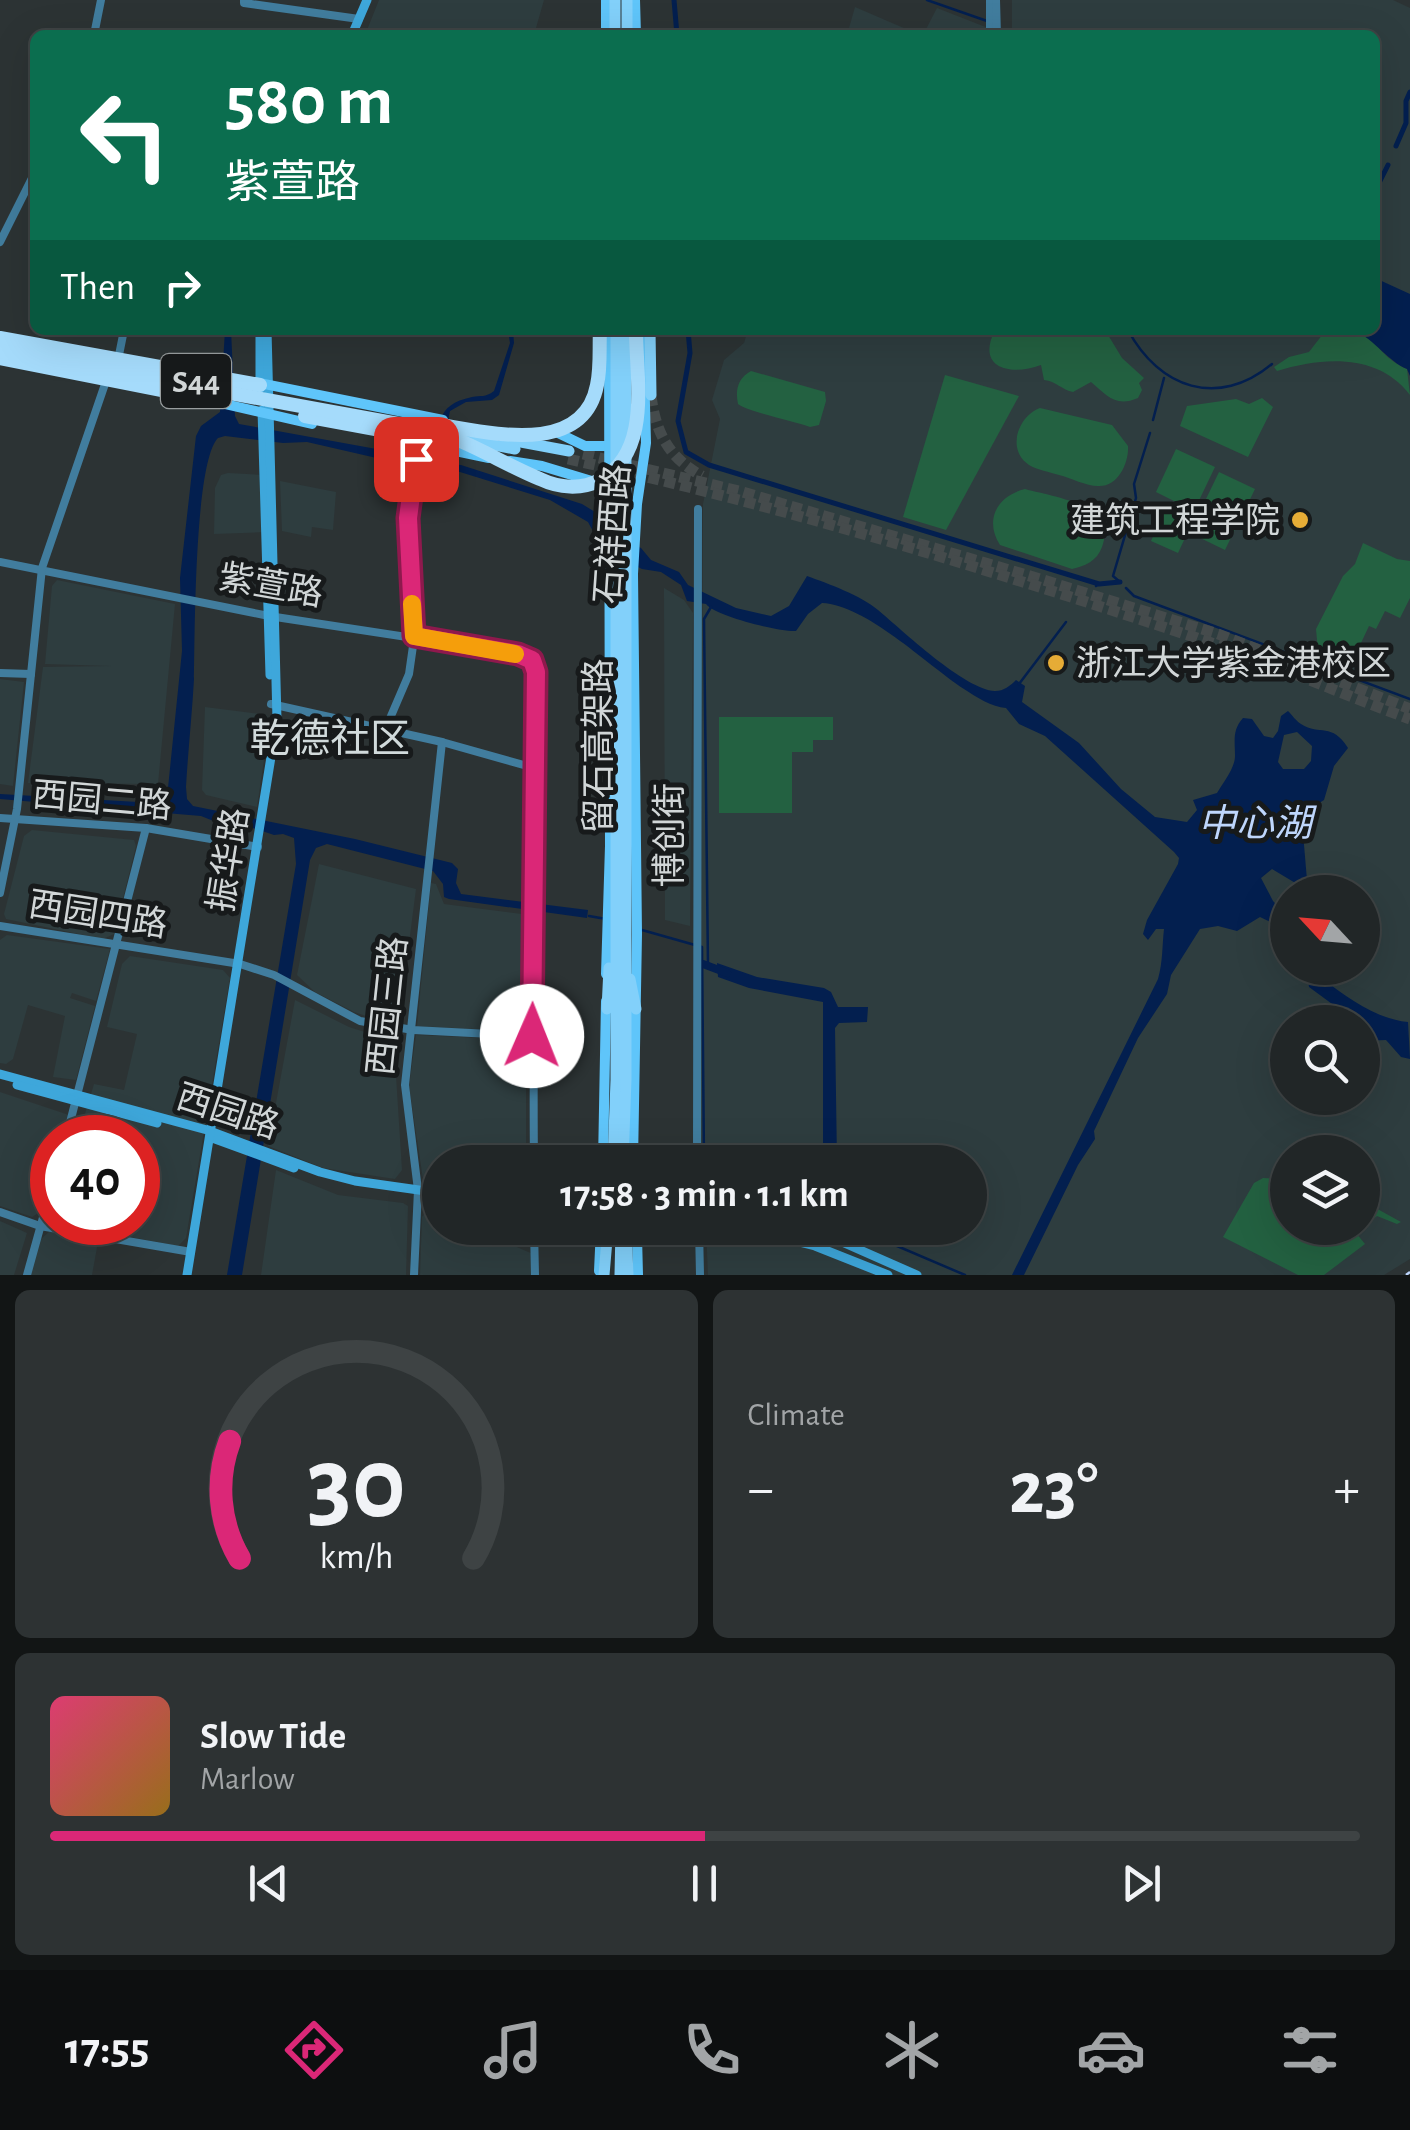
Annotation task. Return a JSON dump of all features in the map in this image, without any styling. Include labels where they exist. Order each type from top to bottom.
[{"type":"highway","points":[[611,0],[615,30]]},
{"type":"highway","points":[[626,30],[629,2]]},
{"type":"highway","points":[[391,419],[511,434],[562,429],[583,414],[593,397],[600,335]]},
{"type":"highway","name":"留石高架路","points":[[612,335],[622,532]]},
{"type":"highway","name":"留石高架路","points":[[623,1145],[622,532],[626,335]]},
{"type":"highway","points":[[305,416],[440,441],[560,486],[584,485],[606,476],[625,458],[636,428],[636,335]]},
{"type":"highway","points":[[647,335],[651,395]]},
{"type":"highway","points":[[0,349],[257,400]]},
{"type":"highway","points":[[0,349],[177,394],[208,387]]},
{"type":"highway","name":"S44","points":[[0,349],[391,419]]},
{"type":"highway","points":[[332,412],[569,455]]},
{"type":"highway","points":[[391,419],[451,436],[527,473]]},
{"type":"highway","points":[[606,1009],[621,923]]},
{"type":"highway","points":[[621,923],[636,1009]]},
{"type":"highway","name":"留石高架路","points":[[615,1145],[621,1080]]},
{"type":"highway","points":[[605,1275],[606,1245]]},
{"type":"highway","points":[[625,1275],[626,1245]]},
{"type":"main road","points":[[351,30],[364,0]]},
{"type":"main road","points":[[607,30],[611,0]]},
{"type":"main road","points":[[629,2],[635,30]]},
{"type":"main road","name":"振华路","points":[[185,1275],[257,842],[274,704],[267,442],[257,400],[260,335]]},
{"type":"main road","name":"振华路","points":[[257,400],[266,335]]},
{"type":"main road","name":"石祥西路","points":[[612,335],[610,488],[622,532]]},
{"type":"main road","name":"石祥西路","points":[[621,923],[610,846],[622,532],[646,443],[647,335]]},
{"type":"main road","points":[[0,349],[118,355],[305,416]]},
{"type":"main road","points":[[0,349],[105,384],[168,396],[208,387]]},
{"type":"main road","points":[[0,349],[208,387],[418,444],[580,475],[610,488]]},
{"type":"main road","points":[[257,400],[314,395],[508,429],[550,429],[584,446],[609,446]]},
{"type":"main road","points":[[314,395],[332,412]]},
{"type":"main road","points":[[257,400],[332,412]]},
{"type":"main road","name":"石祥西路","points":[[621,923],[633,756],[622,564]]},
{"type":"main road","points":[[604,1145],[606,1009]]},
{"type":"main road","points":[[633,1145],[636,1009]]},
{"type":"main road","name":"西园路","points":[[0,1077],[209,1133],[355,1181],[422,1194]]},
{"type":"main road","points":[[638,1245],[638,1275]]},
{"type":"main road","points":[[811,1245],[888,1275]]},
{"type":"main road","points":[[849,1245],[917,1275]]},
{"type":"street","points":[[95,30],[101,0]]},
{"type":"street","points":[[244,0],[356,19]]},
{"type":"street","points":[[993,0],[994,30]]},
{"type":"street","points":[[2,238],[30,182]]},
{"type":"street","points":[[118,355],[123,335]]},
{"type":"street","points":[[0,894],[16,814],[42,568],[105,384]]},
{"type":"street","points":[[385,730],[409,674],[414,636],[408,518],[418,444]]},
{"type":"street","name":"博创街","points":[[697,1145],[698,509]]},
{"type":"street","name":"紫萱路","points":[[0,562],[272,616],[518,654],[532,660],[536,672],[538,769]]},
{"type":"street","points":[[0,673],[30,674]]},
{"type":"street","points":[[274,704],[442,742],[538,769],[534,1145]]},
{"type":"street","name":"西园三路","points":[[414,1275],[418,1193],[404,1085],[442,742]]},
{"type":"street","name":"西园二路","points":[[0,818],[16,814],[257,842]]},
{"type":"street","points":[[73,1115],[146,828]]},
{"type":"street","name":"西园四路","points":[[0,926],[237,964],[274,975],[360,1021],[413,1030],[532,1036]]},
{"type":"street","points":[[0,1212],[30,1222]]},
{"type":"street","points":[[26,1275],[35,1245]]},
{"type":"street","points":[[153,1245],[189,1251]]},
{"type":"street","points":[[534,1245],[535,1275]]},
{"type":"street","points":[[699,1245],[700,1275]]},
{"type":"shaded area","points":[[379,0],[544,0],[535,30],[367,30]]},
{"type":"shaded area","name":"浙江大学紫金港校区","points":[[1012,0],[1393,0],[1410,8],[1410,1259],[1384,1275],[708,1275],[707,1245],[987,1245],[987,1145],[700,1145],[703,504],[720,419],[712,400],[724,360],[744,343],[746,335],[1380,335],[1380,30],[1012,30]]},
{"type":"shaded area","points":[[855,7],[908,30],[848,30]]},
{"type":"shaded area","points":[[937,8],[993,30],[926,30]]},
{"type":"shaded area","points":[[221,475],[265,475],[266,532],[214,534],[215,488]]},
{"type":"shaded area","points":[[280,481],[336,492],[333,530],[312,527],[311,537],[282,531]]},
{"type":"shaded area","points":[[57,580],[175,604],[158,784],[28,783],[43,667],[111,666],[45,664],[52,586]]},
{"type":"shaded area","points":[[664,588],[684,600],[693,613],[690,926],[665,920]]},
{"type":"shaded area","points":[[0,679],[24,682],[13,786],[0,784]]},
{"type":"shaded area","points":[[205,707],[267,715],[269,727],[257,807],[206,795],[202,790]]},
{"type":"shaded area","points":[[32,830],[134,840],[136,846],[114,934],[103,939],[6,919],[4,914],[24,836]]},
{"type":"shaded area","points":[[319,864],[416,889],[399,1021],[354,1012],[315,992],[297,975]]},
{"type":"shaded area","points":[[431,883],[436,884],[444,904],[530,915],[529,1032],[417,1026]]},
{"type":"shaded area","points":[[7,935],[110,949],[96,1001],[72,993],[70,998],[95,1006],[76,1080],[53,1077],[65,1016],[28,1005],[13,1059],[0,1063],[0,940]]},
{"type":"shaded area","points":[[130,956],[223,970],[230,978],[186,1238],[178,1246],[160,1243],[160,1115],[85,1115],[94,1084],[124,1090],[137,1034],[107,1027],[122,964]]},
{"type":"shaded area","points":[[295,1000],[349,1027],[398,1035],[395,1060],[402,1170],[395,1179],[323,1168],[268,1146]]},
{"type":"shaded area","points":[[416,1035],[526,1040],[526,1145],[422,1145],[422,1173],[409,1086]]},
{"type":"shaded area","points":[[0,1092],[69,1115],[30,1115],[30,1216],[0,1206]]},
{"type":"shaded area","points":[[276,1170],[338,1195],[408,1206],[406,1275],[261,1275]]},
{"type":"shaded area","points":[[422,1217],[422,1245],[512,1245],[533,1254],[533,1275],[420,1275]]},
{"type":"shaded area","points":[[0,1221],[27,1233],[14,1275],[0,1275]]},
{"type":"shaded area","points":[[39,1245],[97,1245],[92,1275],[30,1275]]},
{"type":"green space","points":[[993,335],[1108,335],[1122,358],[1144,378],[1139,383],[1142,390],[1138,398],[1123,402],[1091,382],[1073,392],[1044,380],[1041,365],[1019,370],[1000,367],[993,362],[990,343]]},
{"type":"green space","points":[[1322,335],[1360,335],[1407,369],[1410,395],[1397,381],[1366,365],[1331,361],[1277,371],[1274,367],[1289,357],[1309,352]]},
{"type":"green space","points":[[751,371],[825,392],[819,425],[810,427],[738,404],[739,385]]},
{"type":"green space","points":[[945,375],[1019,396],[946,530],[903,517]]},
{"type":"green space","points":[[1262,398],[1273,407],[1248,457],[1180,426],[1187,406],[1236,399],[1249,404]]},
{"type":"green space","points":[[1040,408],[1112,425],[1128,446],[1127,460],[1117,478],[1105,485],[1089,485],[1036,468],[1022,459],[1018,434],[1026,418]]},
{"type":"green space","points":[[1176,449],[1215,467],[1194,511],[1156,492]]},
{"type":"green space","points":[[1219,472],[1255,489],[1241,518],[1205,501]]},
{"type":"green space","points":[[1025,489],[1080,505],[1101,521],[1102,547],[1094,559],[1072,569],[1000,545],[993,527],[996,510],[1007,497]]},
{"type":"green space","points":[[1203,504],[1239,521],[1225,550],[1190,533]]},
{"type":"green space","points":[[1167,506],[1194,519],[1178,553],[1151,541]]},
{"type":"green space","points":[[1363,543],[1410,561],[1410,598],[1400,618],[1385,611],[1376,629],[1369,626],[1361,643],[1366,647],[1354,667],[1318,651],[1316,629],[1343,576],[1355,564]]},
{"type":"green space","points":[[719,717],[833,717],[833,740],[813,740],[813,752],[792,752],[792,813],[719,813]]},
{"type":"green space","points":[[1270,1178],[1270,1245],[1364,1245],[1324,1275],[1298,1275],[1223,1237],[1254,1183]]},
{"type":"green space","points":[[1380,1210],[1401,1222],[1380,1217]]},
{"type":"water","points":[[1380,280],[1410,294],[1410,376],[1407,369],[1362,335],[1380,335]]},
{"type":"water","name":"中心湖","points":[[225,335],[231,335],[235,416],[239,424],[393,452],[429,463],[435,459],[438,427],[445,411],[460,401],[494,391],[510,343],[509,335],[513,335],[499,395],[492,400],[466,402],[450,411],[440,459],[444,464],[461,465],[582,504],[595,512],[601,526],[641,548],[651,560],[679,572],[688,585],[736,608],[771,616],[789,606],[807,576],[853,595],[878,610],[967,681],[995,691],[1016,680],[1025,686],[1022,702],[1079,743],[1121,789],[1155,817],[1187,822],[1197,810],[1193,800],[1217,793],[1228,775],[1239,722],[1252,719],[1264,736],[1273,738],[1281,716],[1288,711],[1299,723],[1337,735],[1348,748],[1334,766],[1324,800],[1316,805],[1313,823],[1303,833],[1307,875],[1282,875],[1272,869],[1261,878],[1270,895],[1270,922],[1260,917],[1237,931],[1218,926],[1200,929],[1171,975],[1167,994],[1138,1038],[1094,1131],[1095,1139],[1078,1165],[1024,1275],[1012,1275],[1158,979],[1164,929],[1156,929],[1148,940],[1143,934],[1178,864],[1174,852],[1045,736],[1019,724],[1006,708],[969,692],[876,624],[839,606],[822,603],[796,631],[748,622],[706,604],[687,601],[681,585],[661,572],[642,569],[603,550],[588,522],[550,500],[460,472],[403,467],[307,442],[218,438],[210,454],[200,514],[187,799],[193,806],[452,863],[458,869],[456,883],[461,894],[588,910],[587,918],[449,899],[444,897],[443,884],[433,871],[327,844],[316,848],[310,860],[242,1275],[227,1275],[296,864],[294,838],[226,819],[216,822],[201,816],[0,799],[0,794],[155,803],[168,788],[182,651],[180,578],[196,436],[201,426],[220,412]],"holes":[[[1297,732],[1312,746],[1311,761],[1304,769],[1283,769],[1278,762],[1284,735]]]},
{"type":"water","points":[[717,963],[757,977],[824,988],[831,992],[838,1007],[868,1007],[867,1022],[839,1023],[835,1028],[837,1145],[823,1145],[823,1002],[749,988],[718,977]]},
{"type":"water","points":[[1331,985],[1361,1005],[1333,1005],[1309,987]]},
{"type":"water","points":[[1380,1015],[1408,1022],[1410,1059],[1401,1057],[1386,1040],[1380,1040]]},
{"type":"waterway","points":[[674,0],[677,30]]},
{"type":"waterway","points":[[927,0],[987,21]]},
{"type":"waterway","points":[[1396,146],[1406,123],[1410,92]]},
{"type":"waterway","points":[[1380,181],[1388,165]]},
{"type":"waterway","points":[[688,335],[690,353],[678,421],[686,452],[709,465],[1099,584],[1120,582]]},
{"type":"waterway","points":[[1131,335],[1156,366],[1191,386],[1231,386],[1272,364]]},
{"type":"waterway","points":[[1153,420],[1164,378]]},
{"type":"waterway","points":[[1120,582],[1113,576],[1150,433]]},
{"type":"waterway","points":[[1126,588],[1134,596],[1410,699]]},
{"type":"waterway","points":[[708,966],[704,619],[711,607]]},
{"type":"waterway","points":[[1019,684],[1066,622]]},
{"type":"waterway","points":[[589,916],[606,919]]},
{"type":"waterway","points":[[642,930],[702,947],[704,1145]]},
{"type":"waterway","points":[[703,964],[727,973]]},
{"type":"waterway","points":[[895,1245],[965,1275]]},
{"type":"ferry route","points":[[1406,1275],[1410,1272]]},
{"type":"tunnel","points":[[651,395],[666,443],[681,461],[702,476]]},
{"type":"tunnel","points":[[583,454],[739,491],[1040,579],[1218,634],[1410,709]]},
{"type":"tunnel","points":[[568,459],[727,497],[963,564],[1224,647],[1410,719]]},
{"type":"slow traffic","points":[[412,604],[414,636],[515,654]]},
{"type":"place","name":"建筑工程学院","points":[[1300,520]]},
{"type":"place","name":"浙江大学紫金港校区","points":[[1056,663]]},
{"type":"district","name":"乾德社区","points":[[330,738]]},
{"type":"route","points":[[416,459],[408,518],[414,636],[518,654],[532,660],[536,672],[538,769],[532,1036]]}]
